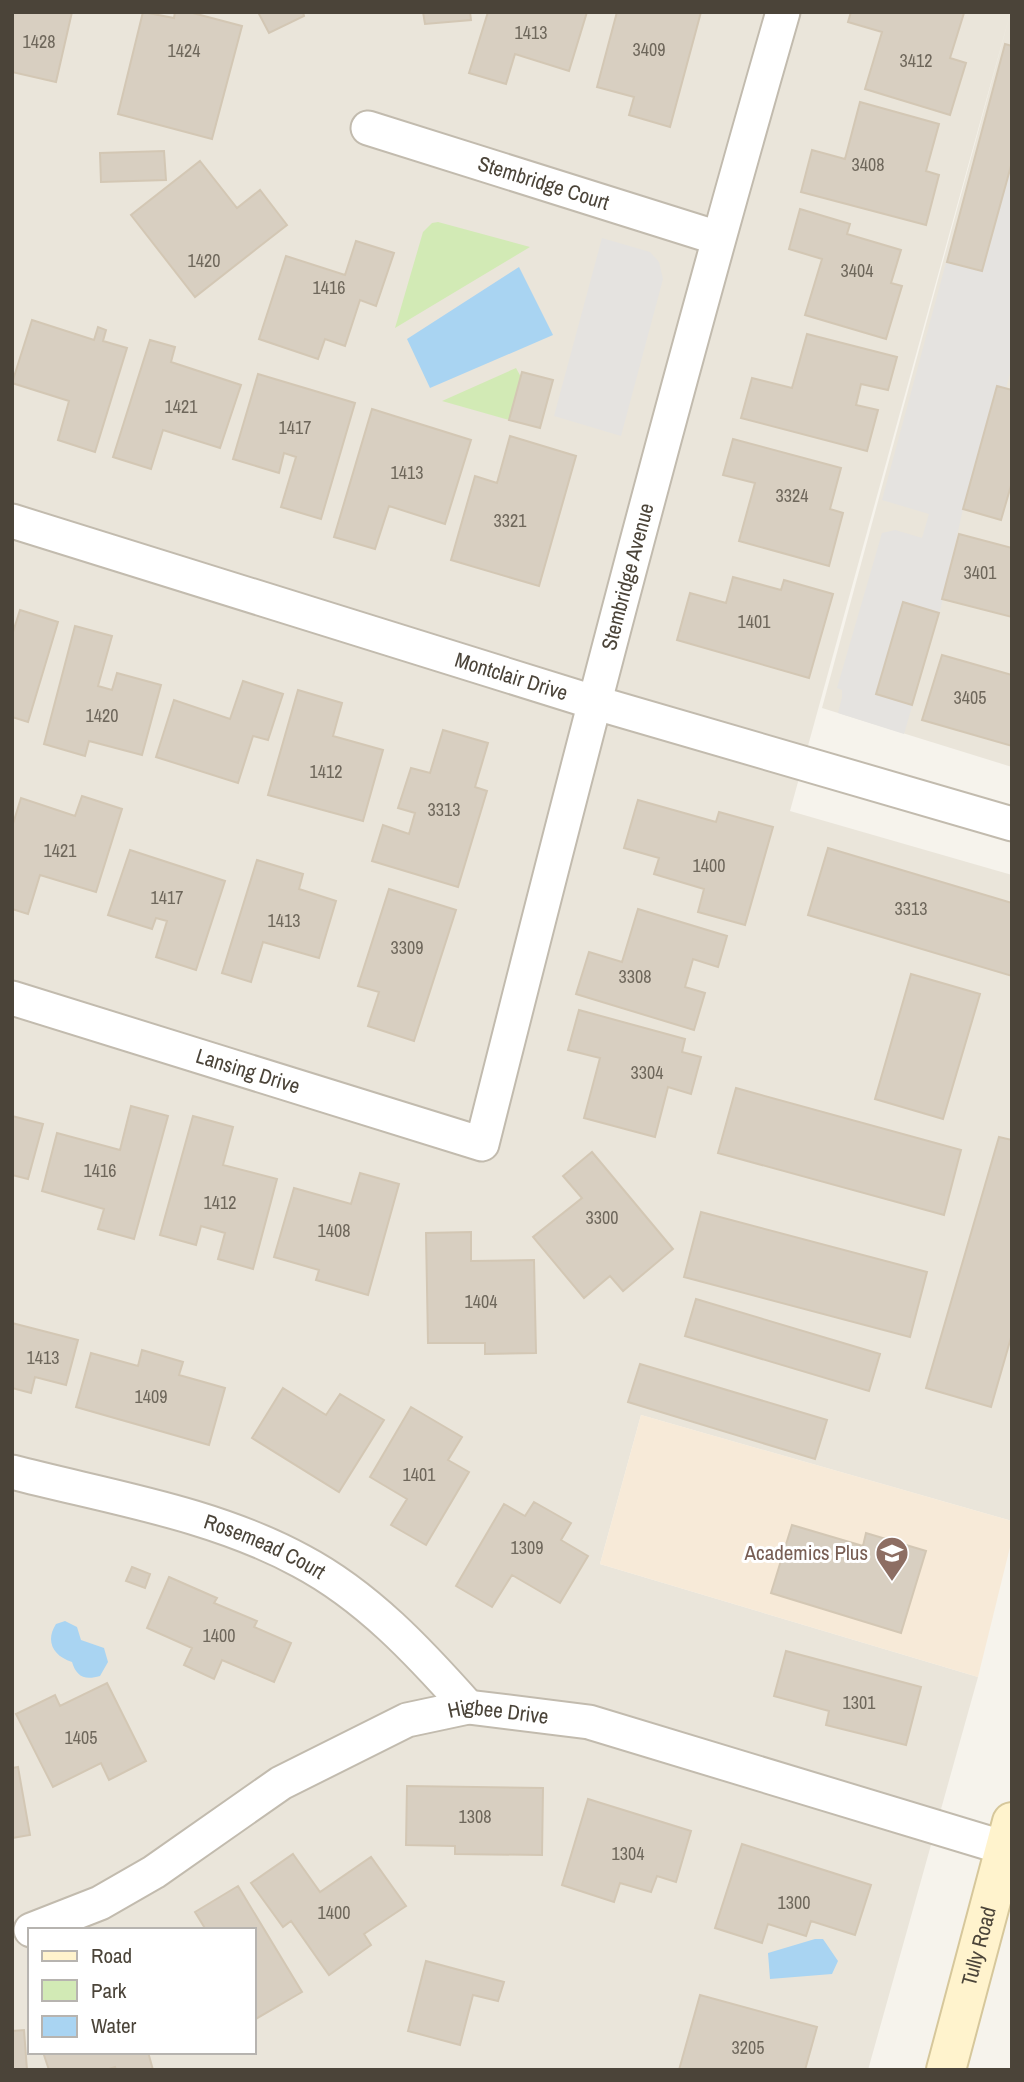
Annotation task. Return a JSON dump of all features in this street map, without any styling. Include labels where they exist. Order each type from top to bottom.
[{"type":"main road","name":"Tully Road","points":[[946,2070],[1008,1835]]},
{"type":"street","name":"Stembridge Avenue","points":[[482,1144],[593,702],[718,238],[783,12]]},
{"type":"street","name":"Stembridge Court","points":[[368,128],[718,238]]},
{"type":"street","name":"Montclair Drive","points":[[12,522],[593,702],[1012,824]]},
{"type":"street","name":"Lansing Drive","points":[[12,998],[482,1144]]},
{"type":"street","name":"Rosemead Court","points":[[12,1472],[238,1532],[302,1561],[347,1590],[396,1629],[468,1707]]},
{"type":"street","name":"Higbee Drive","points":[[35,1928],[100,1903],[154,1872],[281,1783],[407,1720],[468,1707],[589,1722],[1008,1835]]},
{"type":"shaded area","points":[[12,12],[1012,12],[1012,767],[822,708],[1010,14],[790,811],[1012,875],[1012,1521],[641,1415],[600,1564],[978,1677],[868,2070],[12,2070]]},
{"type":"shaded area","points":[[1005,44],[1012,46],[1012,366],[1006,388],[1012,390],[1012,482],[1001,520],[963,509],[941,607],[904,734],[838,713],[842,690],[837,688],[882,533],[895,530],[922,538],[929,514],[882,500]]},
{"type":"shaded area","points":[[602,238],[650,252],[659,262],[663,279],[621,436],[554,416]]},
{"type":"shaded area","points":[[641,1415],[1012,1521],[1012,1539],[978,1677],[600,1564]]},
{"type":"green space","points":[[438,222],[530,247],[395,328],[423,232],[432,223]]},
{"type":"green space","points":[[516,368],[521,377],[509,420],[442,401]]},
{"type":"water","points":[[519,267],[553,335],[430,388],[407,339]]},
{"type":"water","points":[[65,1621],[77,1627],[81,1640],[104,1648],[108,1662],[100,1676],[81,1676],[72,1662],[56,1652],[51,1636],[56,1624]]},
{"type":"water","points":[[823,1939],[838,1961],[832,1974],[770,1979],[768,1953]]},
{"type":"building","points":[[12,12],[72,12],[56,82],[12,72]]},
{"type":"building","points":[[143,12],[174,18],[175,12],[189,12],[242,26],[212,139],[118,114]]},
{"type":"building","points":[[258,12],[303,12],[304,16],[269,33]]},
{"type":"building","points":[[423,12],[470,12],[471,20],[425,24]]},
{"type":"building","points":[[488,12],[587,12],[569,71],[515,54],[506,84],[469,73]]},
{"type":"building","points":[[617,12],[701,12],[670,127],[629,115],[634,97],[597,87]]},
{"type":"building","points":[[851,12],[964,13],[950,58],[966,63],[950,115],[865,89],[882,32],[848,22]]},
{"type":"building","points":[[1005,44],[1012,46],[1012,162],[982,271],[947,262]]},
{"type":"building","points":[[860,102],[939,124],[926,171],[939,175],[926,225],[801,192],[812,150],[845,159]]},
{"type":"building","points":[[164,151],[166,180],[101,182],[100,153]]},
{"type":"building","points":[[200,161],[237,208],[260,190],[287,225],[195,297],[131,215]]},
{"type":"building","points":[[800,209],[850,224],[847,234],[901,250],[891,283],[902,286],[886,339],[805,315],[822,259],[789,249]]},
{"type":"building","points":[[356,241],[394,253],[376,306],[360,300],[345,346],[325,339],[318,359],[259,339],[286,256],[345,275]]},
{"type":"building","points":[[32,320],[94,340],[98,327],[106,330],[103,341],[127,348],[95,452],[58,440],[69,401],[12,383]]},
{"type":"building","points":[[807,334],[897,357],[888,390],[861,384],[856,405],[878,410],[867,451],[741,418],[752,378],[792,388]]},
{"type":"building","points":[[150,340],[175,347],[171,362],[241,385],[220,448],[163,430],[151,469],[113,457]]},
{"type":"building","points":[[522,372],[553,380],[540,428],[509,420]]},
{"type":"building","points":[[258,374],[355,403],[321,519],[281,507],[296,457],[284,453],[279,473],[233,459]]},
{"type":"building","points":[[997,386],[1012,390],[1012,482],[1001,520],[963,509]]},
{"type":"building","points":[[372,409],[471,440],[445,524],[389,506],[375,549],[334,537]]},
{"type":"building","points":[[510,436],[576,456],[539,586],[451,560],[475,476],[497,483]]},
{"type":"building","points":[[733,439],[841,468],[830,509],[843,513],[829,566],[739,541],[755,483],[723,475]]},
{"type":"building","points":[[959,534],[1012,548],[1012,617],[942,599]]},
{"type":"building","points":[[733,577],[781,590],[784,580],[833,594],[809,678],[677,640],[690,593],[726,603]]},
{"type":"building","points":[[903,602],[939,613],[912,705],[876,694]]},
{"type":"building","points":[[20,610],[58,622],[28,722],[12,717],[12,635]]},
{"type":"building","points":[[75,626],[112,636],[98,686],[112,690],[117,673],[161,685],[142,755],[89,741],[85,756],[44,744]]},
{"type":"building","points":[[942,655],[1012,675],[1012,746],[922,720]]},
{"type":"building","points":[[243,681],[283,694],[268,740],[253,736],[238,783],[156,757],[174,700],[230,719]]},
{"type":"building","points":[[298,690],[342,703],[333,736],[383,750],[363,821],[268,795]]},
{"type":"building","points":[[443,730],[488,743],[475,787],[487,791],[458,887],[372,861],[383,825],[409,834],[415,813],[398,808],[411,768],[430,773]]},
{"type":"building","points":[[82,796],[122,809],[96,892],[40,875],[28,914],[12,909],[12,827],[21,798],[75,816]]},
{"type":"building","points":[[638,800],[716,822],[719,812],[773,827],[745,925],[698,912],[704,889],[654,874],[659,858],[624,848]]},
{"type":"building","points":[[828,848],[1012,903],[1012,976],[808,915]]},
{"type":"building","points":[[130,850],[225,881],[196,970],[156,957],[167,921],[156,918],[152,929],[108,915]]},
{"type":"building","points":[[257,860],[303,874],[299,889],[336,901],[319,958],[263,942],[251,982],[222,973]]},
{"type":"building","points":[[389,889],[456,910],[414,1041],[368,1026],[379,992],[358,986]]},
{"type":"building","points":[[638,909],[727,936],[718,967],[693,959],[685,987],[705,993],[694,1030],[576,994],[589,952],[622,962]]},
{"type":"building","points":[[911,974],[980,994],[943,1119],[875,1099]]},
{"type":"building","points":[[579,1010],[685,1039],[682,1052],[701,1057],[691,1094],[668,1087],[655,1137],[584,1118],[600,1058],[568,1050]]},
{"type":"building","points":[[736,1088],[961,1150],[944,1215],[718,1153]]},
{"type":"building","points":[[131,1106],[168,1116],[134,1239],[98,1229],[104,1209],[42,1191],[57,1133],[120,1150]]},
{"type":"building","points":[[12,1116],[43,1124],[28,1179],[12,1175]]},
{"type":"building","points":[[193,1116],[233,1127],[223,1165],[277,1179],[253,1269],[218,1259],[225,1233],[201,1226],[196,1245],[160,1235]]},
{"type":"building","points":[[999,1137],[1012,1140],[1012,1334],[991,1407],[926,1388]]},
{"type":"building","points":[[592,1152],[673,1249],[623,1291],[610,1276],[584,1298],[533,1237],[582,1198],[563,1176]]},
{"type":"building","points":[[360,1173],[399,1184],[368,1295],[316,1280],[319,1270],[274,1257],[294,1188],[351,1204]]},
{"type":"building","points":[[701,1212],[927,1272],[910,1337],[684,1277]]},
{"type":"building","points":[[471,1232],[471,1261],[534,1260],[536,1353],[485,1354],[485,1343],[428,1343],[426,1233]]},
{"type":"building","points":[[696,1299],[880,1354],[869,1391],[685,1336]]},
{"type":"building","points":[[12,1323],[78,1340],[66,1385],[35,1377],[31,1393],[12,1388]]},
{"type":"building","points":[[142,1350],[183,1362],[179,1375],[225,1388],[209,1445],[76,1407],[91,1353],[138,1366]]},
{"type":"building","points":[[640,1364],[827,1420],[815,1459],[628,1402]]},
{"type":"building","points":[[283,1388],[326,1415],[340,1394],[384,1420],[339,1492],[252,1438]]},
{"type":"building","points":[[411,1407],[462,1437],[448,1460],[469,1472],[426,1545],[391,1525],[407,1499],[370,1477]]},
{"type":"building","points":[[534,1502],[571,1523],[561,1540],[588,1556],[560,1603],[512,1575],[492,1607],[456,1586],[504,1504],[525,1516]]},
{"type":"building","points":[[792,1525],[863,1546],[866,1533],[926,1551],[901,1633],[771,1593]]},
{"type":"building","points":[[132,1567],[150,1574],[145,1588],[126,1581]]},
{"type":"building","points":[[169,1577],[217,1598],[214,1603],[257,1621],[254,1627],[291,1643],[274,1682],[222,1660],[214,1679],[184,1665],[192,1648],[147,1628]]},
{"type":"building","points":[[786,1651],[921,1687],[906,1745],[826,1725],[829,1711],[774,1696]]},
{"type":"building","points":[[107,1683],[146,1761],[109,1780],[101,1763],[53,1787],[16,1714],[55,1695],[60,1706]]},
{"type":"building","points":[[18,1767],[30,1835],[12,1838],[12,1768]]},
{"type":"building","points":[[407,1786],[543,1788],[542,1855],[455,1854],[455,1846],[406,1845]]},
{"type":"building","points":[[588,1799],[691,1831],[676,1882],[657,1876],[651,1892],[620,1883],[614,1902],[562,1885]]},
{"type":"building","points":[[742,1844],[871,1885],[855,1935],[811,1921],[806,1936],[768,1924],[762,1943],[715,1928]]},
{"type":"building","points":[[293,1854],[320,1892],[371,1857],[406,1906],[364,1934],[371,1945],[329,1975],[291,1921],[283,1927],[251,1883]]},
{"type":"building","points":[[238,1886],[302,1992],[256,2019],[256,1928],[205,1928],[195,1912]]},
{"type":"building","points":[[426,1961],[504,1982],[498,2001],[473,1995],[460,2045],[408,2031]]},
{"type":"building","points":[[700,1995],[817,2027],[805,2070],[679,2070]]},
{"type":"building","points":[[24,2030],[27,2070],[12,2070],[12,2031]]},
{"type":"building","points":[[44,2054],[149,2054],[153,2070],[116,2070],[115,2067],[106,2070],[49,2070]]},
{"type":"place","name":"Academics Plus","points":[[892,1583]]}]
